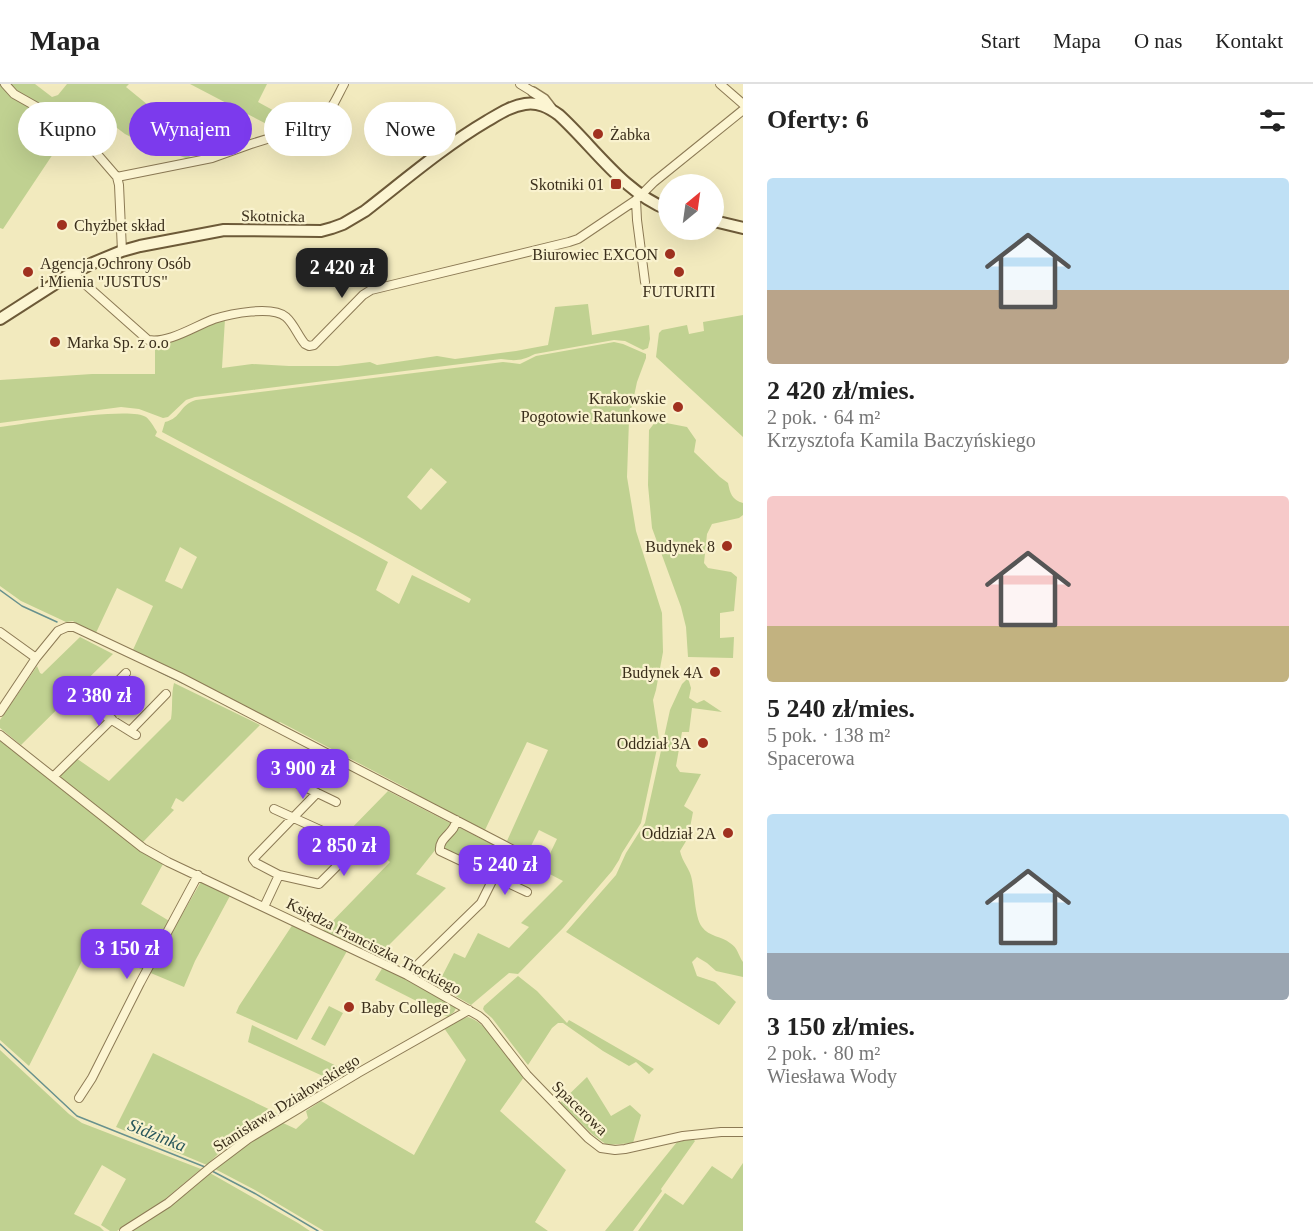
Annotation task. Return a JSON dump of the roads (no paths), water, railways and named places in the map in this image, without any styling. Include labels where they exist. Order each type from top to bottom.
[{"type":"main road","points":[[534,96],[564,119],[638,197],[658,205]]},
{"type":"main road","name":"Skotnicka","points":[[0,319],[74,272],[122,251],[224,230],[305,232],[332,228],[365,211],[469,132],[534,96]]},
{"type":"main road","points":[[724,223],[743,228]]},
{"type":"street","points":[[5,84],[14,94],[53,116],[85,140],[117,177],[122,251]]},
{"type":"street","points":[[117,177],[212,158],[319,123],[344,84]]},
{"type":"street","points":[[520,84],[534,96]]},
{"type":"street","points":[[720,84],[743,104]]},
{"type":"street","points":[[74,272],[148,340],[160,341],[228,315],[268,311],[286,318],[305,344],[314,345],[370,290],[578,239],[638,197],[743,110]]},
{"type":"street","points":[[638,197],[637,220],[645,282]]},
{"type":"street","points":[[0,712],[36,658],[58,631],[74,627],[180,677],[523,855]]},
{"type":"street","points":[[0,632],[36,658]]},
{"type":"street","points":[[92,708],[126,673]]},
{"type":"street","points":[[75,697],[133,733],[166,694]]},
{"type":"street","points":[[53,777],[112,719]]},
{"type":"street","name":"Księdza Franciszka Trockiego","points":[[0,735],[143,848],[407,975],[469,1010]]},
{"type":"street","points":[[280,775],[336,802]]},
{"type":"street","points":[[317,793],[254,859],[256,863],[279,875],[319,884],[351,852]]},
{"type":"street","points":[[274,809],[340,839]]},
{"type":"street","points":[[456,820],[455,827],[441,842],[440,851],[527,892]]},
{"type":"street","points":[[264,907],[279,875]]},
{"type":"street","points":[[79,1098],[92,1078],[198,876]]},
{"type":"street","points":[[407,975],[481,903],[494,876]]},
{"type":"street","name":"Spacerowa","points":[[469,1010],[485,1021],[527,1075],[601,1148],[615,1150],[634,1148],[683,1136],[743,1132]]},
{"type":"street","name":"Stanisława Działowskiego","points":[[124,1231],[168,1203],[233,1149],[358,1073],[469,1010]]},
{"type":"waterway","points":[[0,590],[22,606],[57,622]]},
{"type":"waterway","points":[[158,671],[183,683]]},
{"type":"waterway","name":"Sidzinka","points":[[0,1044],[77,1116],[205,1167]]},
{"type":"waterway","name":"Sidzinka","points":[[212,1171],[318,1231]]},
{"type":"place","name":"Żabka","points":[[598,134]]},
{"type":"place","name":"Skotniki 01","points":[[616,184]]},
{"type":"place","name":"Chyżbet skład","points":[[62,225]]},
{"type":"place","name":"Biurowiec EXCON","points":[[670,254]]},
{"type":"place","name":"Agencja Ochrony Osób i Mienia \"JUSTUS\"","points":[[28,272]]},
{"type":"place","name":"FUTURITI","points":[[679,272]]},
{"type":"place","name":"Marka Sp. z o.o","points":[[55,342]]},
{"type":"place","name":"Krakowskie Pogotowie Ratunkowe","points":[[678,407]]},
{"type":"place","name":"Budynek 8","points":[[727,546]]},
{"type":"place","name":"Budynek 4A","points":[[715,672]]},
{"type":"place","name":"Oddział 3A","points":[[703,743]]},
{"type":"place","name":"Oddział 2A","points":[[728,833]]},
{"type":"place","name":"Baby College","points":[[349,1007]]}]
